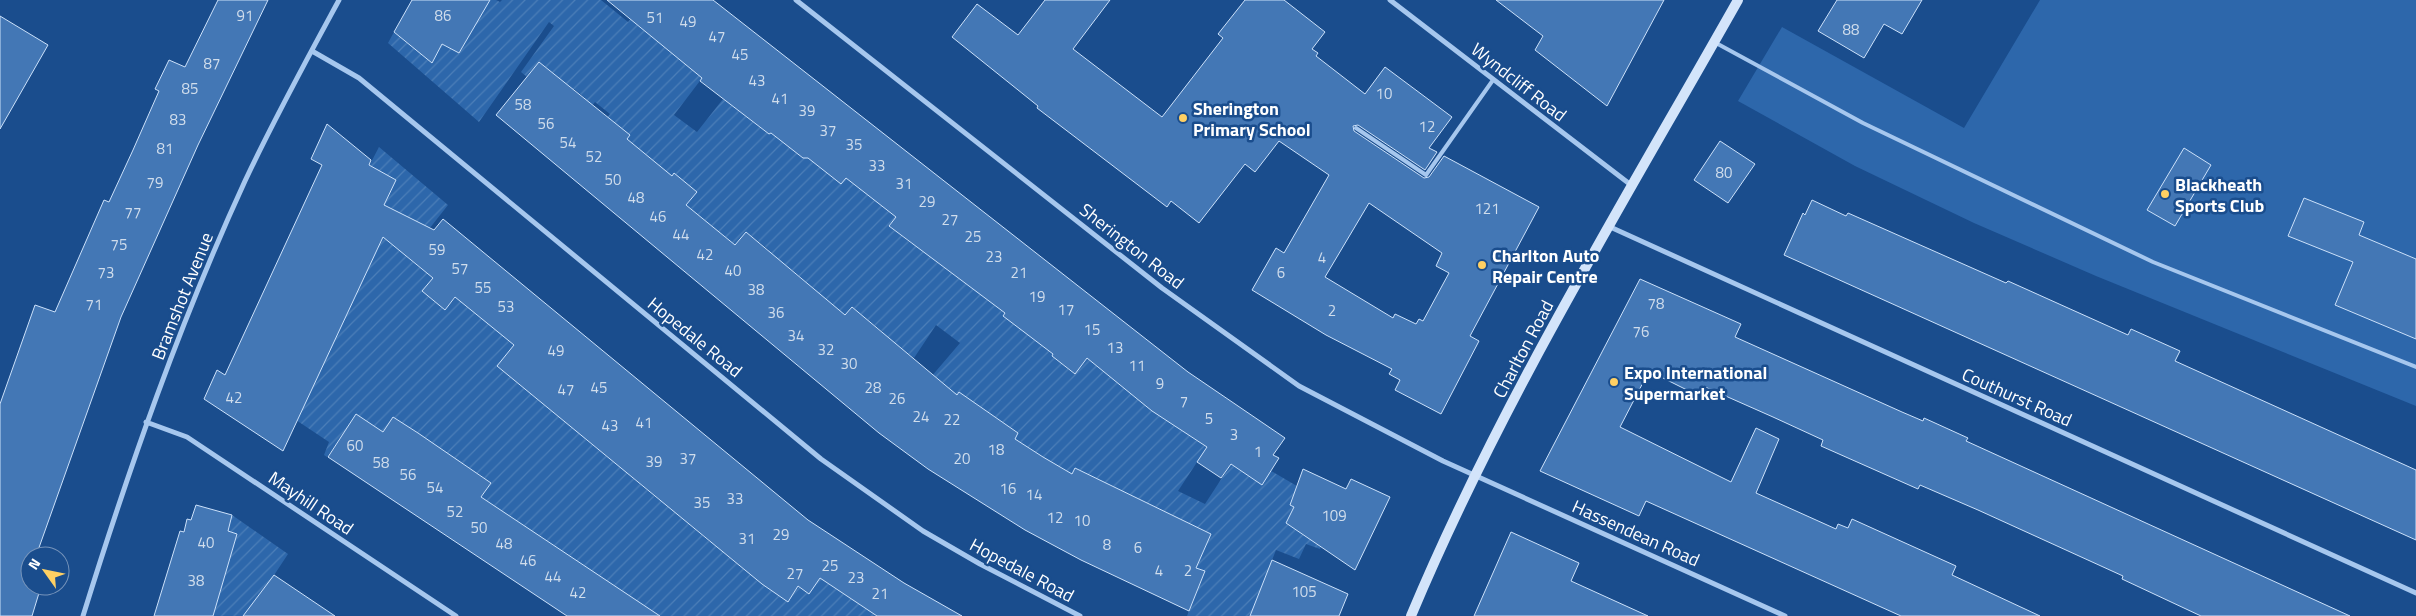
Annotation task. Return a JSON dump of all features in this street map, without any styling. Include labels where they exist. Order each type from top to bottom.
[{"type":"main road","name":"Charlton Road","points":[[1411,616],[1432,567],[1533,361],[1607,226],[1738,0]]},
{"type":"street","name":"Bramshot Avenue","points":[[83,616],[146,422],[197,292],[246,180],[339,0]]},
{"type":"street","name":"Sherington Road","points":[[796,0],[1162,288],[1299,386],[1443,461],[1476,476]]},
{"type":"street","name":"Wyndcliff Road","points":[[1390,0],[1631,185]]},
{"type":"street","name":"Hopedale Road","points":[[312,51],[360,78],[821,459],[931,535],[980,564],[1080,616]]},
{"type":"street","name":"Couthurst Road","points":[[1607,226],[2416,593]]},
{"type":"street","name":"Mayhill Road","points":[[146,422],[187,437],[456,616]]},
{"type":"street","name":"Hassendean Road","points":[[1476,476],[1785,616]]},
{"type":"lane","points":[[1714,42],[1864,123],[2153,262],[2416,367]]},
{"type":"lane","points":[[1356,128],[1426,175],[1492,80]]},
{"type":"shaded area","points":[[468,0],[496,0],[500,2],[502,0],[601,0],[628,22],[640,8],[712,65],[674,115],[697,132],[723,99],[769,134],[778,124],[798,145],[794,151],[803,158],[812,157],[841,183],[846,178],[900,212],[889,226],[912,244],[923,230],[945,248],[935,261],[965,283],[975,270],[982,295],[1005,313],[1003,316],[1064,340],[1052,356],[1074,374],[1087,358],[1156,413],[1207,447],[1178,491],[1205,504],[1231,464],[1259,482],[1268,469],[1302,489],[1327,535],[1320,549],[1306,544],[1299,559],[1276,550],[1250,616],[1187,616],[1205,572],[1196,568],[1211,534],[1075,468],[1058,500],[1059,467],[1027,447],[998,464],[1018,433],[959,393],[956,396],[931,377],[960,343],[936,325],[914,358],[897,345],[874,373],[860,360],[883,332],[852,307],[829,335],[814,289],[792,270],[765,256],[769,250],[746,232],[735,245],[686,205],[697,192],[675,174],[664,187],[639,149],[627,139],[630,135],[596,131],[610,114],[595,102],[581,119],[573,112],[585,98],[574,89],[562,103],[561,80],[539,62],[527,77],[521,72],[554,26],[549,22],[479,122],[388,43],[394,32],[432,62],[442,44],[459,53],[471,32]]},
{"type":"shaded area","name":"Blackheath Sports Club","points":[[2040,0],[2416,0],[2416,406],[2096,276],[1974,223],[1855,166],[1738,101],[1782,27],[1964,128]]},
{"type":"shaded area","points":[[379,147],[448,205],[407,257],[433,278],[422,291],[445,310],[456,297],[520,338],[497,366],[574,429],[597,401],[609,410],[585,439],[616,464],[639,435],[652,446],[629,475],[659,500],[683,471],[679,516],[710,542],[733,513],[746,524],[724,553],[754,577],[776,548],[788,602],[798,586],[809,593],[820,578],[877,616],[660,616],[481,498],[491,483],[442,450],[408,449],[418,433],[393,417],[383,432],[356,415],[327,457],[324,455],[329,442],[284,412],[395,211],[356,191]]},
{"type":"shaded area","points":[[232,515],[288,554],[247,616],[213,616],[237,534],[228,531]]},
{"type":"building","points":[[218,0],[268,0],[198,145],[121,317],[40,546],[20,546],[20,596],[38,596],[32,616],[0,616],[0,404],[35,305],[55,312],[104,200],[109,202],[133,150],[159,91],[155,89],[169,60],[185,67]]},
{"type":"building","points":[[412,0],[490,0],[459,53],[442,44],[432,63],[394,32]]},
{"type":"building","points":[[607,0],[713,0],[1188,372],[1285,438],[1273,455],[1279,458],[1262,485],[1231,464],[1221,478],[1197,462],[1207,447],[1152,411],[1087,358],[1075,374],[1052,356],[1053,354],[1003,316],[1005,313],[889,226],[896,217],[846,178],[841,184],[808,158],[803,158],[771,133],[769,134],[700,81],[702,78]]},
{"type":"building","points":[[1045,0],[1110,0],[1073,49],[1162,117],[1223,38],[1218,34],[1245,0],[1284,0],[1325,32],[1312,49],[1318,53],[1316,56],[1365,94],[1385,67],[1452,117],[1429,148],[1437,152],[1425,170],[1358,125],[1353,126],[1354,131],[1424,178],[1429,177],[1444,156],[1539,207],[1470,336],[1479,341],[1441,414],[1395,390],[1400,380],[1389,374],[1392,369],[1326,335],[1252,290],[1276,248],[1284,253],[1329,175],[1279,141],[1255,172],[1245,164],[1199,223],[1171,201],[1167,207],[1037,108],[1038,106],[952,37],[977,4],[1018,35]],"holes":[[[1369,203],[1442,253],[1436,266],[1449,273],[1423,321],[1419,319],[1416,324],[1395,314],[1393,318],[1325,277]]]},
{"type":"building","points":[[1496,0],[1664,0],[1607,106],[1535,50],[1543,36]]},
{"type":"building","points":[[1837,0],[1922,0],[1902,34],[1884,24],[1864,58],[1818,31]]},
{"type":"building","points":[[0,16],[48,45],[0,129]]},
{"type":"building","points":[[539,62],[630,135],[627,139],[672,176],[674,173],[697,192],[686,205],[735,245],[746,232],[845,315],[852,307],[957,395],[959,392],[1018,433],[1015,439],[1043,457],[1072,474],[1075,468],[1211,534],[1196,568],[1205,571],[1189,611],[1081,560],[1025,530],[928,469],[879,433],[496,115]]},
{"type":"building","points":[[327,124],[371,160],[369,165],[396,180],[384,205],[434,230],[443,219],[808,520],[904,583],[962,616],[877,616],[820,578],[809,594],[798,586],[788,602],[762,584],[497,366],[514,345],[455,297],[445,310],[422,291],[433,278],[383,237],[283,451],[204,399],[217,370],[225,375],[322,165],[311,159]]},
{"type":"building","points":[[1720,141],[1755,164],[1728,203],[1694,180]]},
{"type":"building","points":[[2184,148],[2211,165],[2175,226],[2147,210]]},
{"type":"building","points":[[2304,198],[2364,222],[2359,235],[2416,259],[2416,339],[2335,305],[2353,262],[2288,236]]},
{"type":"building","points":[[1812,200],[1846,216],[1848,213],[2006,283],[2008,281],[2128,335],[2131,329],[2180,351],[2175,361],[2416,470],[2416,540],[1784,255],[1803,213],[1805,215]]},
{"type":"building","points":[[1640,279],[1741,324],[1735,337],[1923,421],[1924,418],[1968,438],[1966,441],[2350,616],[2201,616],[2122,579],[2123,576],[1978,510],[1920,485],[1918,489],[1821,446],[1823,440],[1773,417],[1703,386],[1699,396],[1649,371],[1620,427],[1731,482],[1756,428],[1779,439],[1756,493],[1836,529],[1838,524],[1848,528],[1852,519],[1956,566],[1952,575],[2040,616],[1901,616],[1646,501],[1639,516],[1540,471]]},
{"type":"building","points":[[356,414],[383,432],[393,417],[418,433],[491,483],[481,497],[660,616],[567,616],[328,457]]},
{"type":"building","points":[[1303,469],[1346,489],[1351,479],[1390,497],[1355,570],[1286,523],[1294,507],[1290,505]]},
{"type":"building","points":[[196,505],[232,515],[228,531],[237,534],[213,616],[154,616],[180,531],[184,532],[187,519],[191,520]]},
{"type":"building","points":[[1511,532],[1579,563],[1571,581],[1648,616],[1474,616]]},
{"type":"building","points":[[1272,560],[1348,594],[1339,616],[1250,616]]},
{"type":"building","points":[[274,575],[335,616],[243,616]]},
{"type":"place","name":"Sherington Primary School","points":[[1183,118]]},
{"type":"place","name":"Blackheath Sports Club","points":[[2165,194]]},
{"type":"place","name":"Charlton Auto Repair Centre","points":[[1482,265]]},
{"type":"place","name":"Expo International Supermarket","points":[[1614,382]]}]
